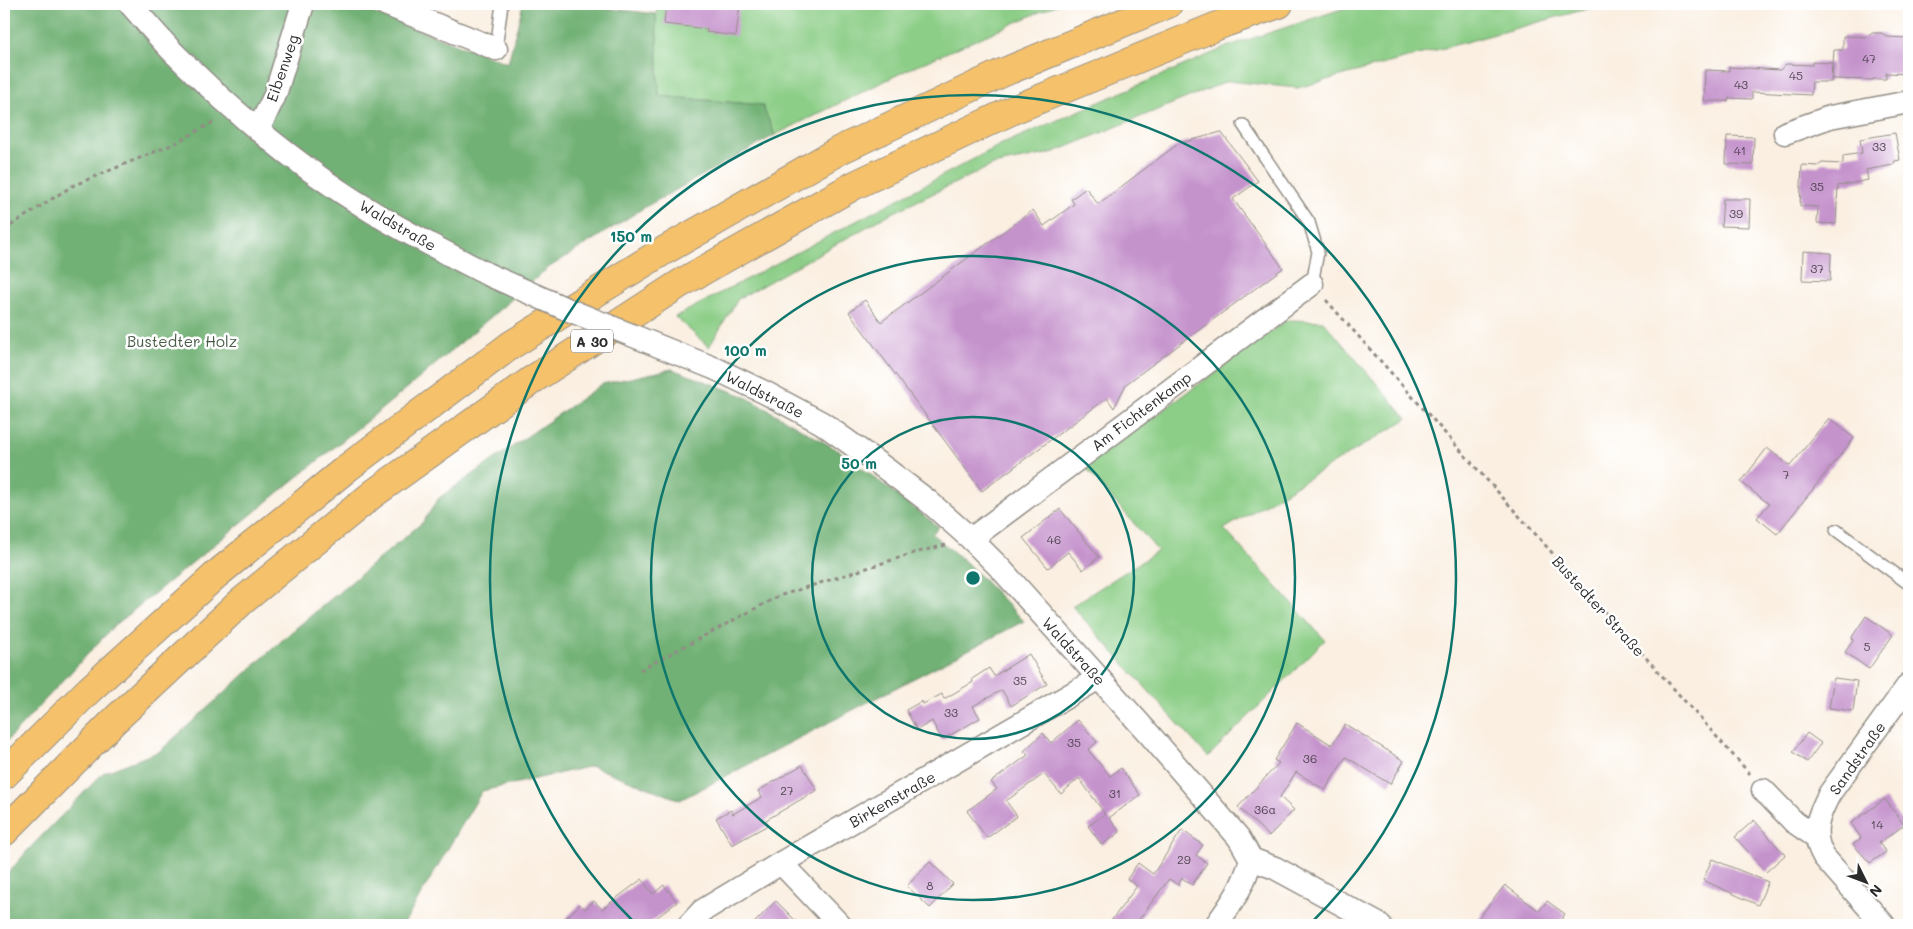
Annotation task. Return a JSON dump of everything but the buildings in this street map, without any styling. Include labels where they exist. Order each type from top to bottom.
[{"type":"highway","name":"A 30","points":[[4,775],[89,690],[217,574],[347,468],[511,345],[660,253],[840,150],[1002,73],[1168,4]]},
{"type":"highway","name":"A 30","points":[[4,832],[116,719],[241,602],[373,494],[532,380],[681,283],[855,185],[1013,110],[1227,22],[1279,4]]},
{"type":"street","name":"Waldstraße","points":[[130,4],[175,54],[234,110],[303,164],[369,210],[428,244],[487,274],[564,308],[716,369],[766,393],[822,423],[928,501],[1002,569],[1239,838],[1251,859]]},
{"type":"street","name":"Eibenweg","points":[[258,130],[275,95],[303,4]]},
{"type":"street","points":[[385,4],[496,48]]},
{"type":"street","points":[[1785,133],[1830,117],[1909,102]]},
{"type":"street","name":"Am Fichtenkamp","points":[[971,539],[1312,284]]},
{"type":"street","name":"Birkenstraße","points":[[690,925],[702,911],[1099,678]]},
{"type":"street","name":"Sandstraße","points":[[1816,837],[1821,810],[1830,793],[1909,684]]},
{"type":"street","points":[[1763,790],[1794,822],[1816,837],[1818,847],[1824,857],[1884,925]]},
{"type":"street","points":[[1216,925],[1235,900],[1246,878],[1251,859],[1275,868],[1380,925]]},
{"type":"street","points":[[780,864],[840,925]]},
{"type":"lane","points":[[496,48],[502,4]]},
{"type":"lane","points":[[1243,125],[1309,222],[1318,252],[1312,284]]},
{"type":"lane","points":[[1836,530],[1909,584]]},
{"type":"path","points":[[4,230],[72,186],[176,144],[234,110]]},
{"type":"path","name":"Bustedter Straße","points":[[1312,284],[1763,790]]},
{"type":"path","points":[[640,670],[779,596],[914,553],[971,539]]},
{"type":"green space","name":"Bustedter Holz","points":[[4,4],[348,4],[508,63],[523,4],[572,4],[656,14],[659,96],[762,105],[775,135],[647,206],[548,268],[416,381],[113,627],[4,744]]},
{"type":"green space","points":[[658,4],[1058,4],[911,68],[775,135],[762,105],[659,96],[656,14]]},
{"type":"green space","points":[[1357,4],[1605,4],[1297,88],[1228,81],[1052,153],[993,165],[888,215],[738,299],[709,347],[675,317],[1000,145],[1229,46]]},
{"type":"green space","points":[[1287,320],[1323,321],[1407,419],[1224,529],[1325,640],[1208,757],[1072,606],[1158,551],[1085,467]]},
{"type":"green space","points":[[672,369],[744,396],[841,452],[939,527],[932,534],[967,563],[1024,621],[680,800],[592,766],[482,791],[403,925],[4,925],[4,878],[28,850],[103,773],[160,751],[289,634],[423,522],[439,498],[602,384]]}]
